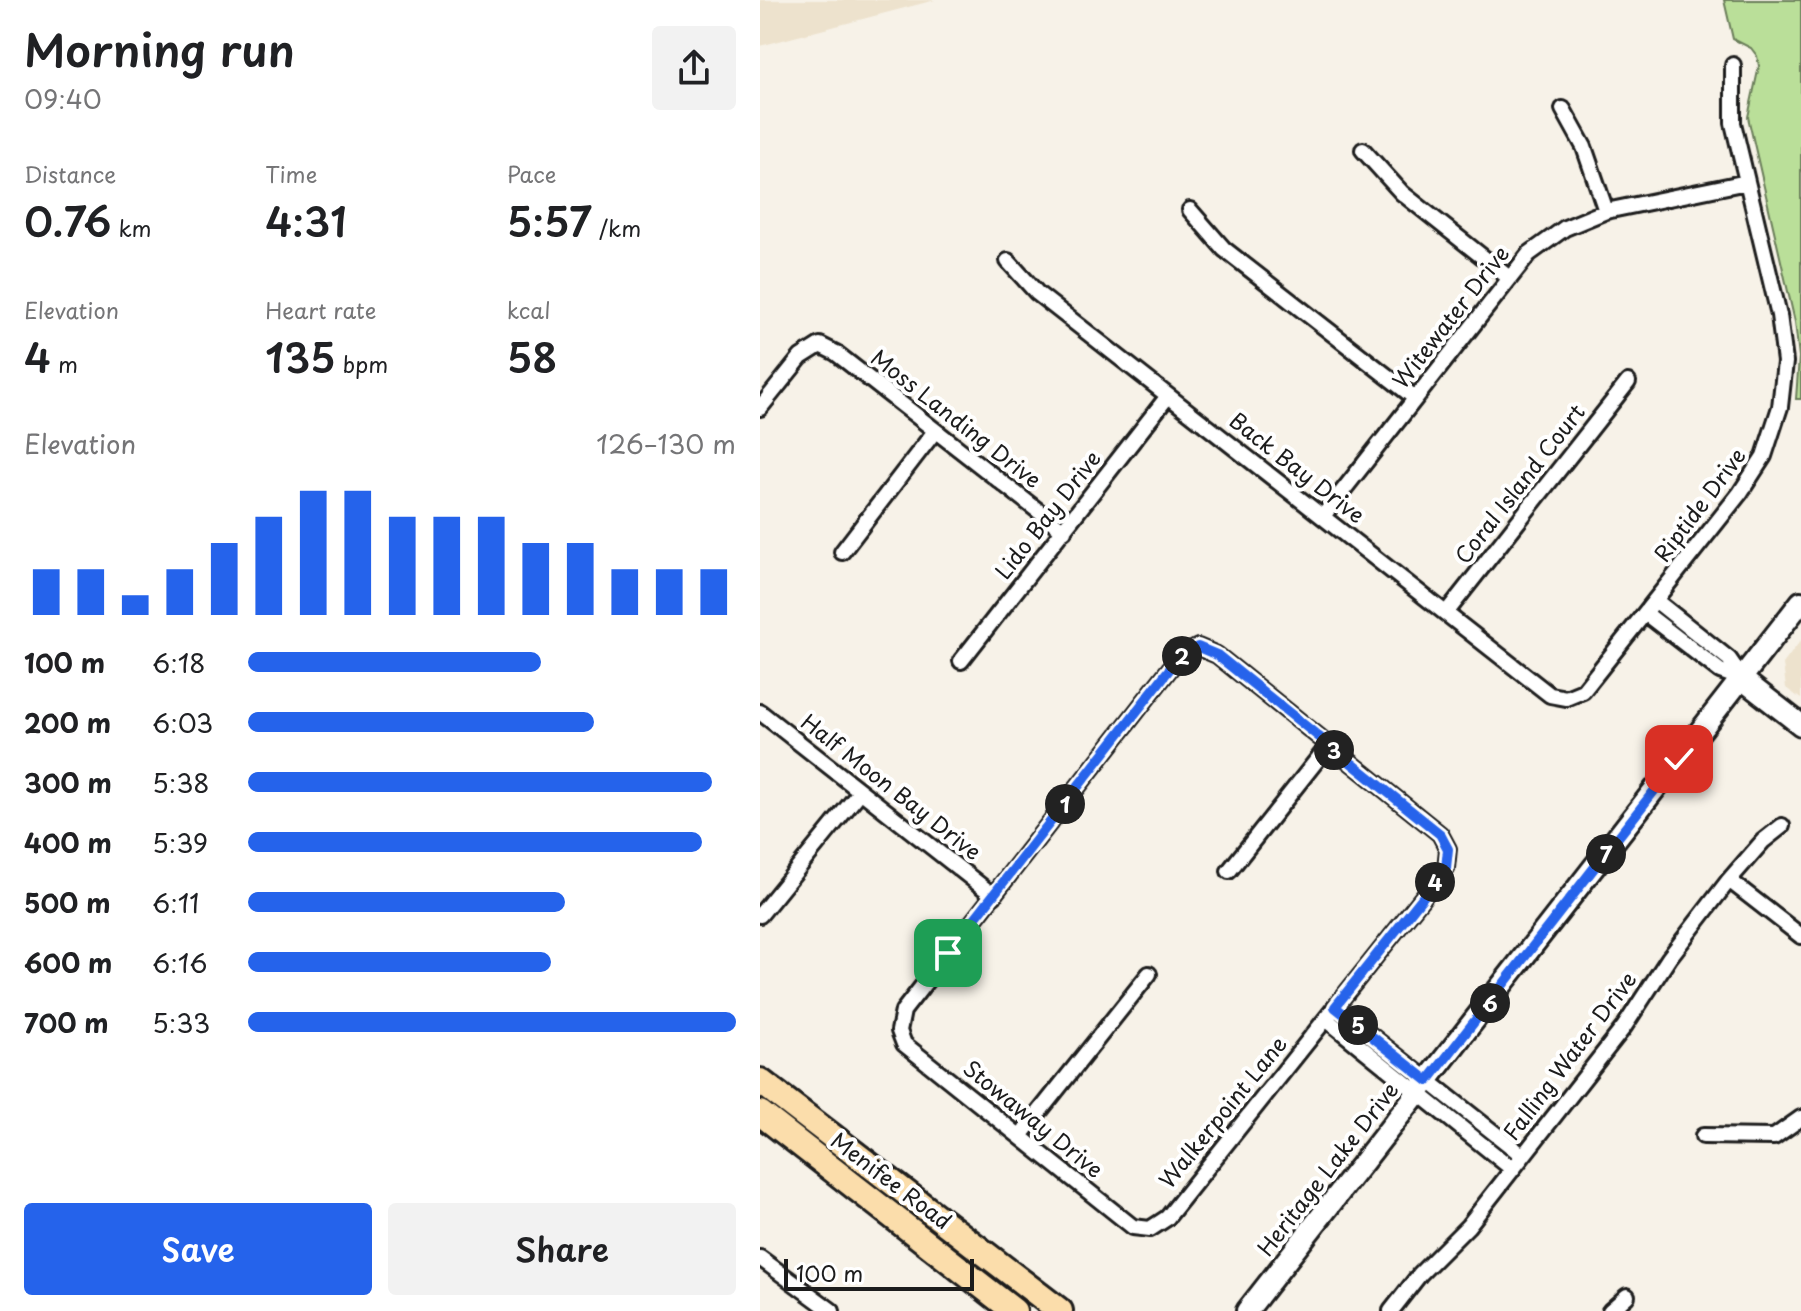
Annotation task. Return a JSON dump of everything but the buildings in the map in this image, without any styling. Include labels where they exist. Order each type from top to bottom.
[{"type":"main road","name":"Menifee Road","points":[[760,1081],[1060,1311]]},
{"type":"main road","name":"Menifee Road","points":[[760,1113],[1014,1311]]},
{"type":"street","name":"Riptide Drive","points":[[1566,698],[1583,691],[1756,468],[1764,456],[1780,407],[1785,362],[1779,315],[1733,123],[1733,65]]},
{"type":"street","points":[[1563,109],[1584,147],[1606,211]]},
{"type":"street","points":[[1363,150],[1402,193],[1508,277]]},
{"type":"street","name":"Witewater Drive","points":[[1323,516],[1529,254],[1565,228],[1606,211],[1747,182]]},
{"type":"street","points":[[1190,210],[1224,249],[1415,398]]},
{"type":"street","name":"Back Bay Drive","points":[[1008,261],[1037,293],[1168,396],[1550,695],[1566,698]]},
{"type":"street","name":"Moss Landing Drive","points":[[760,408],[801,357],[820,345],[836,353],[1064,531]]},
{"type":"street","name":"Coral Island Court","points":[[1446,613],[1628,382]]},
{"type":"street","name":"Lido Bay Drive","points":[[961,661],[1168,396]]},
{"type":"street","points":[[842,552],[935,431]]},
{"type":"street","points":[[1655,600],[1729,659],[1742,679]]},
{"type":"street","name":"Heritage Lake Drive","points":[[1247,1311],[1801,602]]},
{"type":"street","points":[[1645,613],[1720,671],[1742,679],[1801,725]]},
{"type":"street","points":[[994,896],[1179,657],[1198,647],[1217,655],[1328,746],[1229,871]]},
{"type":"street","name":"Half Moon Bay Drive","points":[[760,712],[994,896]]},
{"type":"street","name":"Walkerpoint Lane","points":[[1150,1229],[1167,1218],[1446,868],[1448,849],[1440,834],[1328,746]]},
{"type":"street","points":[[760,915],[860,792]]},
{"type":"street","name":"Falling Water Drive","points":[[1391,1311],[1420,1274],[1468,1226],[1624,1027],[1669,958],[1729,880],[1763,841],[1782,826]]},
{"type":"street","points":[[1729,880],[1801,936]]},
{"type":"street","name":"Stowaway Drive","points":[[994,896],[903,1011],[899,1031],[904,1044],[1133,1227],[1150,1229]]},
{"type":"street","points":[[1020,1136],[1149,974]]},
{"type":"street","points":[[1331,1013],[1423,1088],[1511,1168]]},
{"type":"street","points":[[1423,1088],[1522,1155]]},
{"type":"street","points":[[1703,1136],[1774,1137],[1801,1118]]},
{"type":"street","points":[[760,1258],[822,1308]]},
{"type":"street","points":[[1610,1311],[1627,1296]]},
{"type":"shaded area","points":[[760,0],[935,0],[760,46]]},
{"type":"shaded area","points":[[1801,640],[1801,699],[1786,688],[1783,664]]},
{"type":"green space","points":[[1724,0],[1801,0],[1801,399],[1796,399],[1799,357],[1795,322],[1748,117],[1759,66],[1751,48],[1733,39]]},
{"type":"route","points":[[948,953],[1179,657],[1198,647],[1217,655],[1440,834],[1448,849],[1446,868],[1335,1007],[1428,1081],[1679,759]]}]
